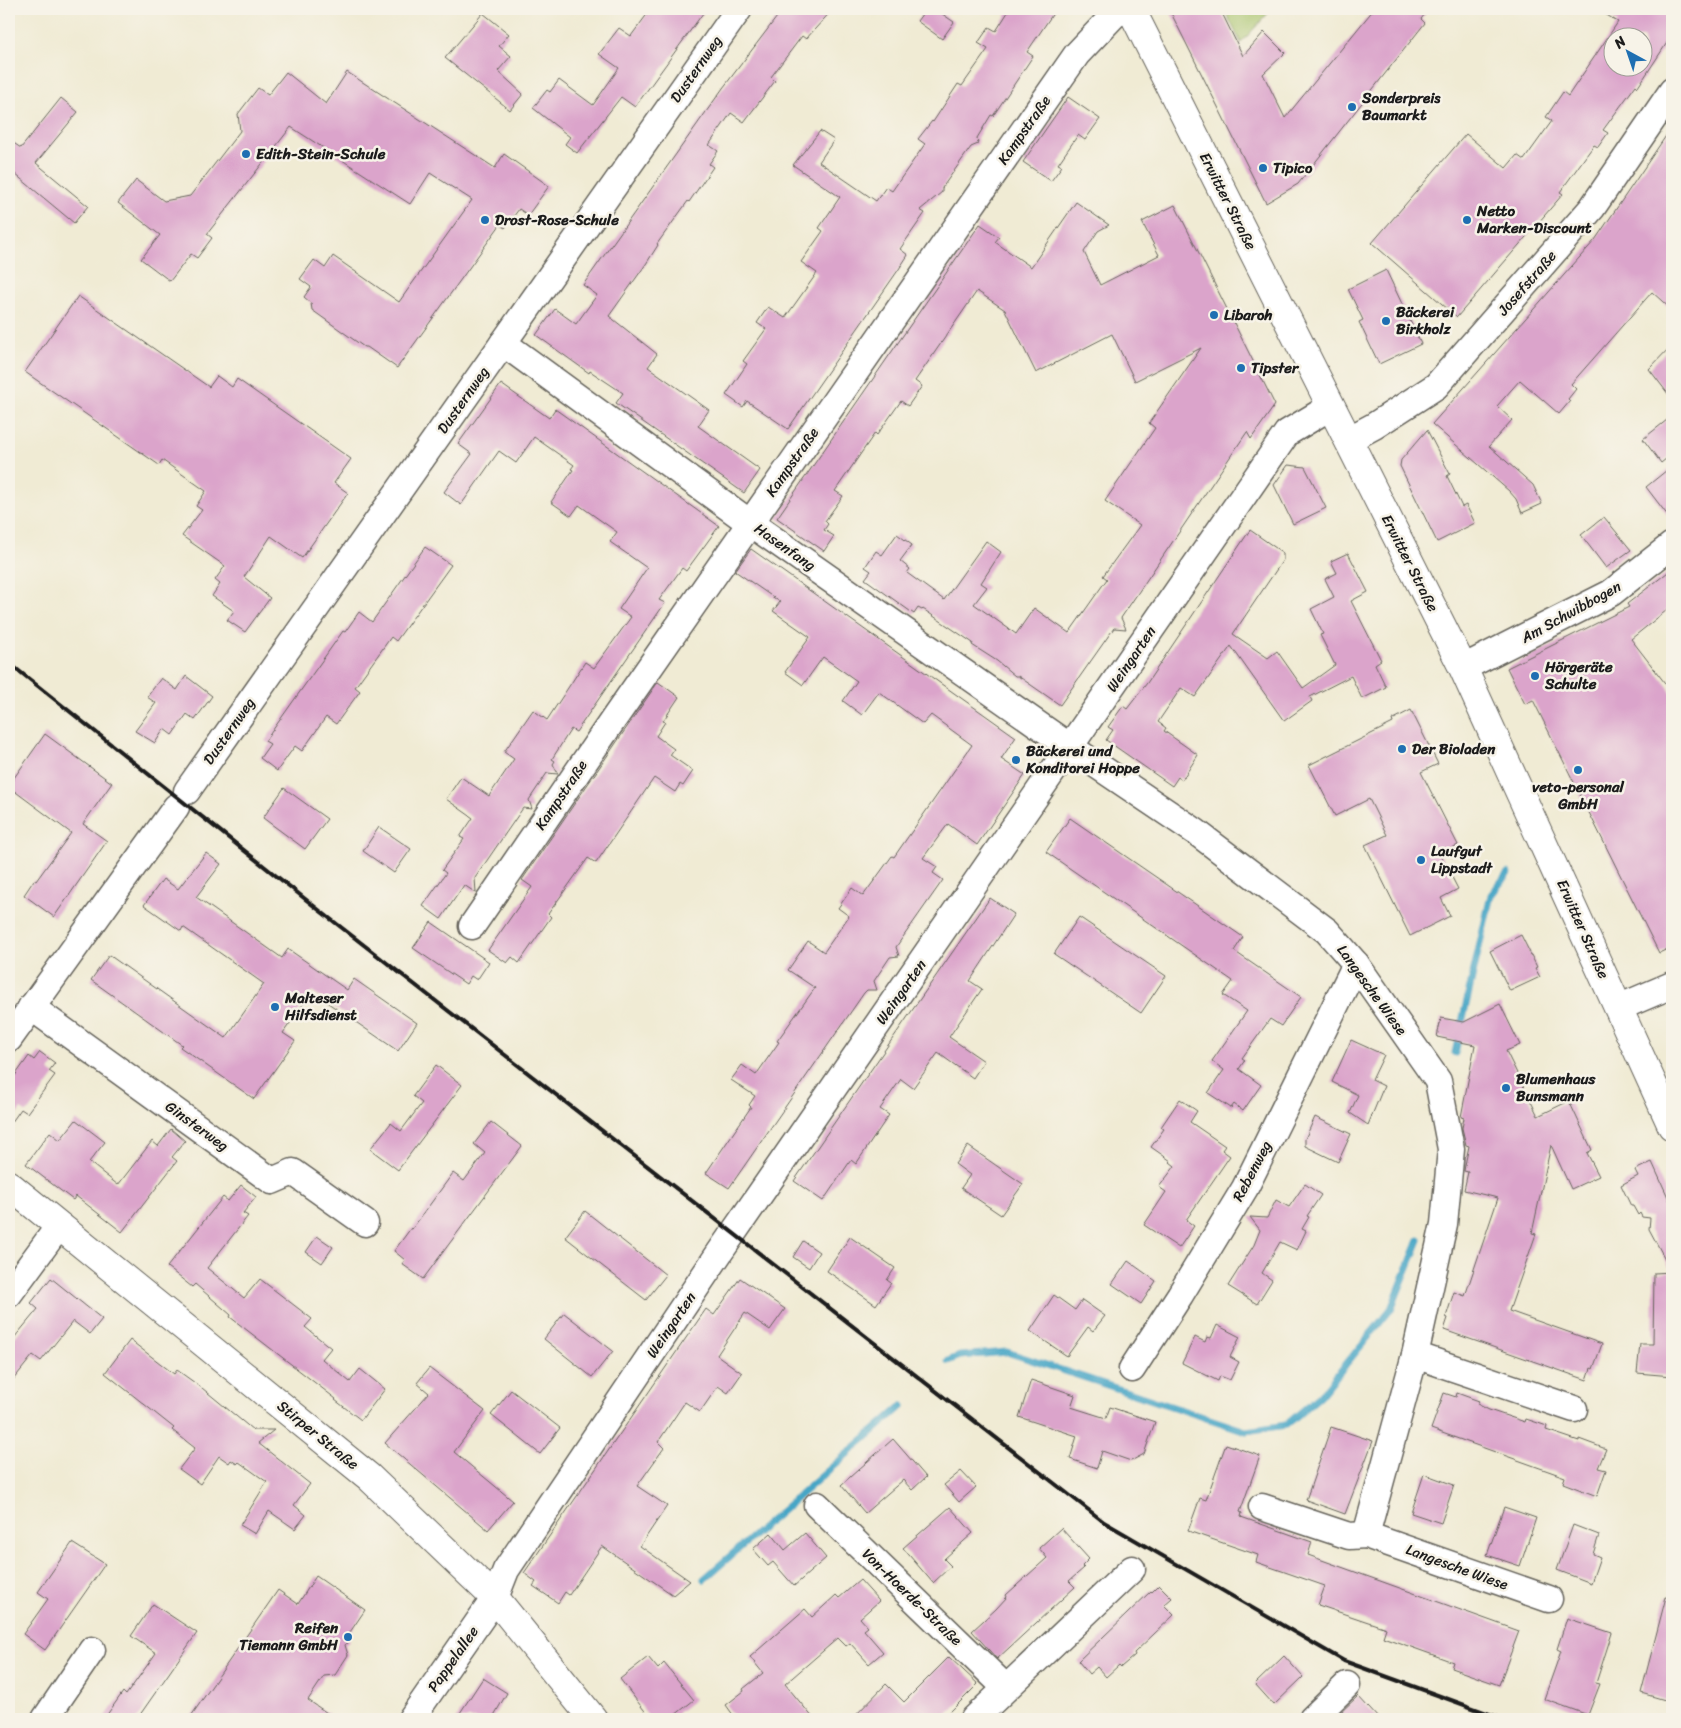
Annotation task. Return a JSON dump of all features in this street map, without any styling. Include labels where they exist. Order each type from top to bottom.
[{"type":"street","name":"Dusternweg","points":[[9,1039],[181,799],[738,9]]},
{"type":"street","name":"Kampstraße","points":[[472,926],[1077,54],[1114,15],[1124,9]]},
{"type":"street","name":"Erwitter Straße","points":[[1131,9],[1463,668],[1672,1126]]},
{"type":"street","name":"Josefstraße","points":[[1348,440],[1374,426],[1436,386],[1592,208],[1672,91]]},
{"type":"street","name":"Hasenfang","points":[[503,343],[750,523],[1070,747]]},
{"type":"street","name":"Weingarten","points":[[495,1598],[506,1570],[720,1252],[1288,433],[1330,407]]},
{"type":"street","name":"Am Schwibbogen","points":[[1463,668],[1611,593],[1672,545]]},
{"type":"street","name":"Langesche Wiese","points":[[1070,747],[1196,832],[1327,930],[1356,964],[1438,1081],[1451,1149],[1444,1224],[1415,1355],[1366,1535]]},
{"type":"street","name":"Rebenweg","points":[[1132,1369],[1180,1295],[1245,1188],[1356,964]]},
{"type":"street","points":[[1618,1008],[1672,985]]},
{"type":"street","name":"Ginsterweg","points":[[31,1007],[272,1181],[293,1172],[365,1223]]},
{"type":"street","name":"Stirper Straße","points":[[9,1185],[369,1478],[495,1598],[594,1719]]},
{"type":"street","points":[[9,1294],[59,1226]]},
{"type":"street","points":[[1415,1355],[1574,1409]]},
{"type":"street","name":"Von-Hoerde-Straße","points":[[817,1505],[1006,1688]]},
{"type":"street","name":"Langesche Wiese","points":[[1262,1507],[1349,1536],[1366,1535],[1549,1599]]},
{"type":"street","points":[[974,1719],[1132,1569]]},
{"type":"street","name":"Pappelallee","points":[[410,1719],[495,1598]]},
{"type":"street","points":[[45,1719],[92,1650]]},
{"type":"street","points":[[1312,1719],[1347,1684]]},
{"type":"green space","points":[[1224,9],[1272,9],[1241,43]]},
{"type":"building","points":[[651,9],[706,9],[635,107],[621,97],[577,153],[565,144],[570,137],[533,108],[547,90],[550,92],[559,80],[593,105],[619,68],[599,54],[619,28],[631,36]]},
{"type":"building","points":[[783,9],[833,9],[806,39],[802,36],[771,77],[775,81],[744,122],[731,113],[709,145],[718,151],[709,164],[713,167],[657,244],[646,264],[609,316],[657,354],[648,367],[709,410],[698,426],[760,470],[744,493],[616,403],[623,393],[590,371],[589,373],[536,335],[555,309],[576,324],[597,295],[583,285],[723,88]]},
{"type":"building","points":[[926,9],[935,9],[954,22],[942,39],[917,21]]},
{"type":"building","points":[[1010,9],[1056,9],[1027,52],[1033,56],[977,138],[978,144],[971,147],[942,188],[942,192],[920,210],[925,213],[900,249],[908,255],[899,269],[788,429],[747,401],[743,407],[726,395],[747,364],[743,361],[766,329],[757,323],[768,307],[785,318],[817,273],[801,262],[823,231],[819,228],[840,197],[793,165],[820,131],[834,140],[819,162],[876,201],[886,187],[892,191],[925,144],[918,139],[933,122],[958,84],[962,86],[988,49],[978,43],[989,27],[996,31]]},
{"type":"building","points":[[1169,9],[1220,9],[1243,56],[1264,32],[1285,53],[1263,74],[1285,118],[1374,9],[1429,9],[1421,19],[1425,23],[1298,184],[1266,203]]},
{"type":"building","name":"Netto Marken-Discount","points":[[1597,9],[1672,9],[1672,35],[1654,63],[1654,28],[1614,28],[1618,22]]},
{"type":"building","points":[[483,13],[509,34],[499,46],[511,56],[498,71],[523,94],[510,110],[445,58]]},
{"type":"building","name":"Netto Marken-Discount","points":[[1604,43],[1604,78],[1644,78],[1638,87],[1636,85],[1603,130],[1608,133],[1598,147],[1594,145],[1560,192],[1563,194],[1457,317],[1372,243],[1466,134],[1506,168],[1517,155],[1524,160],[1552,121],[1546,117],[1563,92],[1568,96]]},
{"type":"building","name":"Drost-Rose-Schule","points":[[286,72],[326,104],[347,72],[495,168],[504,154],[549,186],[528,215],[519,209],[505,228],[500,225],[397,368],[312,310],[311,303],[304,297],[311,287],[300,279],[314,260],[325,268],[333,256],[399,302],[472,200],[430,173],[410,204],[291,127],[207,234],[212,238],[197,258],[191,254],[170,281],[141,259],[160,235],[118,203],[136,180],[164,201],[190,196],[240,131],[238,114],[258,88],[268,95]]},
{"type":"building","points":[[1068,97],[1100,119],[1085,140],[1078,135],[1058,164],[1062,166],[1051,181],[1023,162]]},
{"type":"building","points":[[61,98],[78,112],[36,163],[88,206],[74,223],[9,169],[9,140],[21,148]]},
{"type":"building","points":[[1672,127],[1672,310],[1652,292],[1571,384],[1576,389],[1568,399],[1570,401],[1559,414],[1520,380],[1497,406],[1512,420],[1489,446],[1533,485],[1542,504],[1522,513],[1516,499],[1509,491],[1432,424],[1595,240]]},
{"type":"building","points":[[1076,202],[1109,225],[1098,231],[1084,252],[1100,285],[1159,255],[1142,222],[1175,205],[1275,405],[1251,439],[1247,432],[1121,618],[1126,629],[1114,628],[1060,705],[1018,676],[1015,676],[997,661],[972,645],[973,643],[923,609],[918,608],[914,614],[865,579],[871,571],[865,567],[876,551],[882,555],[897,534],[912,545],[900,561],[910,569],[907,573],[944,600],[986,541],[1001,552],[981,583],[987,587],[974,604],[1016,634],[1034,608],[1069,633],[1107,579],[1103,576],[1140,525],[1105,501],[1155,428],[1149,423],[1201,348],[1135,381],[1112,334],[1036,373],[1005,310],[977,291],[915,381],[922,386],[908,406],[901,401],[877,435],[875,433],[835,491],[843,496],[825,521],[828,524],[824,530],[834,536],[824,551],[777,518],[980,224],[999,237],[995,242],[1031,267]]},
{"type":"building","name":"Bäckerei Birkholz","points":[[1386,270],[1421,344],[1379,364],[1359,322],[1363,320],[1348,289]]},
{"type":"building","points":[[78,296],[209,387],[217,376],[232,387],[237,379],[351,459],[334,483],[348,493],[302,558],[271,536],[244,577],[270,598],[245,632],[227,620],[234,611],[212,596],[220,584],[215,580],[225,566],[182,536],[202,510],[196,506],[206,491],[162,460],[159,465],[25,372]]},
{"type":"building","points":[[1672,345],[1672,399],[1649,369]]},
{"type":"building","points":[[501,384],[549,418],[555,409],[719,526],[686,571],[682,568],[659,600],[665,603],[576,732],[571,729],[552,759],[555,761],[553,764],[558,774],[547,773],[529,800],[532,809],[523,808],[475,878],[476,893],[464,885],[441,919],[423,906],[446,873],[442,870],[464,839],[460,837],[473,818],[446,799],[461,777],[489,796],[514,759],[504,752],[533,710],[547,720],[585,662],[594,668],[631,617],[619,609],[647,568],[610,542],[617,532],[579,505],[571,516],[551,502],[573,470],[571,469],[574,465],[534,437],[516,463],[499,451],[461,505],[444,492],[472,454],[458,444]]},
{"type":"building","points":[[1672,416],[1672,454],[1661,463],[1643,439]]},
{"type":"building","points":[[1427,430],[1450,474],[1447,476],[1462,507],[1466,505],[1475,523],[1437,542],[1400,466],[1401,460]]},
{"type":"building","points":[[1288,465],[1305,467],[1326,508],[1293,524],[1274,485]]},
{"type":"building","points":[[1672,466],[1672,521],[1646,487]]},
{"type":"building","points":[[1604,517],[1631,550],[1606,568],[1581,535]]},
{"type":"building","points":[[1250,530],[1283,553],[1283,560],[1233,634],[1268,658],[1277,651],[1303,688],[1335,665],[1320,635],[1323,634],[1311,609],[1334,597],[1325,579],[1337,573],[1331,561],[1348,553],[1368,592],[1351,601],[1381,660],[1375,664],[1386,687],[1362,699],[1351,676],[1310,697],[1312,701],[1284,721],[1231,646],[1195,697],[1181,688],[1158,722],[1166,728],[1164,731],[1198,755],[1182,780],[1178,777],[1172,786],[1106,740],[1113,730],[1108,727],[1123,706],[1127,709],[1147,683]]},
{"type":"building","points":[[425,547],[451,565],[396,641],[391,637],[355,687],[360,691],[336,724],[326,717],[302,751],[295,746],[277,771],[260,758],[270,744],[265,741],[343,631],[345,632],[359,612],[372,622]]},
{"type":"building","points":[[751,549],[1016,737],[1001,759],[1025,775],[977,845],[948,824],[923,858],[937,867],[933,873],[943,880],[896,947],[899,956],[890,957],[874,981],[877,990],[867,990],[864,993],[729,1188],[706,1173],[751,1107],[749,1105],[755,1096],[731,1080],[742,1065],[756,1075],[779,1042],[777,1041],[815,988],[788,970],[808,941],[824,952],[849,916],[838,908],[852,888],[863,896],[892,856],[894,857],[972,745],[931,715],[923,724],[879,692],[862,715],[843,701],[857,681],[823,657],[803,685],[785,672],[810,637],[773,611],[780,602],[735,571]]},
{"type":"building","points":[[1672,569],[1672,606],[1631,639],[1672,695],[1672,947],[1659,953],[1533,700],[1525,704],[1507,668],[1629,607],[1627,604]]},
{"type":"building","points":[[186,676],[212,696],[195,720],[187,714],[172,735],[164,729],[155,743],[135,731],[156,703],[147,697],[161,678],[177,690]]},
{"type":"building","points":[[658,682],[679,697],[663,721],[665,722],[656,736],[674,749],[670,755],[693,771],[683,786],[680,784],[675,792],[654,778],[596,863],[588,858],[548,914],[551,917],[519,963],[512,957],[507,963],[488,950],[532,887],[522,880]]},
{"type":"building","points":[[1411,710],[1438,764],[1421,772],[1458,845],[1440,854],[1458,889],[1441,898],[1450,916],[1410,936],[1365,845],[1387,835],[1369,799],[1335,816],[1309,765],[1393,723],[1392,720]]},
{"type":"building","points":[[45,734],[112,783],[83,824],[107,841],[54,917],[24,895],[71,833],[9,787]]},
{"type":"building","points":[[284,788],[327,819],[305,849],[263,818]]},
{"type":"building","points":[[1070,818],[1243,937],[1234,951],[1301,997],[1281,1026],[1270,1019],[1242,1058],[1245,1060],[1239,1069],[1261,1085],[1243,1111],[1234,1104],[1231,1108],[1208,1093],[1224,1070],[1212,1061],[1247,1011],[1223,995],[1233,981],[1046,852]]},
{"type":"building","points":[[379,827],[411,849],[394,873],[363,851]]},
{"type":"building","points":[[206,853],[221,864],[196,897],[282,958],[288,949],[347,990],[354,979],[417,1023],[398,1051],[312,992],[283,1033],[295,1041],[254,1099],[180,1047],[182,1045],[91,980],[109,955],[226,1038],[264,984],[183,927],[181,931],[144,905],[163,879],[178,889]]},
{"type":"building","points":[[990,898],[1014,914],[970,981],[982,989],[949,1037],[984,1061],[973,1078],[938,1053],[913,1088],[901,1079],[880,1109],[889,1115],[856,1164],[851,1160],[823,1201],[794,1181]]},
{"type":"building","points":[[1079,917],[1166,976],[1141,1013],[1054,954]]},
{"type":"building","points":[[431,922],[489,962],[477,980],[471,976],[466,984],[413,948]]},
{"type":"building","points":[[1521,935],[1540,977],[1510,991],[1490,951]]},
{"type":"building","points":[[1500,1004],[1520,1045],[1506,1051],[1538,1116],[1569,1101],[1592,1150],[1587,1153],[1599,1176],[1571,1189],[1551,1145],[1532,1233],[1536,1234],[1509,1311],[1602,1344],[1587,1380],[1444,1330],[1454,1292],[1465,1296],[1498,1198],[1464,1190],[1468,1172],[1464,1171],[1469,1146],[1466,1145],[1462,1128],[1464,1118],[1461,1117],[1475,1045],[1437,1037],[1441,1018],[1464,1022]]},
{"type":"building","points":[[1351,1040],[1384,1055],[1372,1080],[1384,1086],[1368,1125],[1350,1113],[1358,1095],[1332,1082]]},
{"type":"building","points":[[40,1052],[55,1063],[49,1071],[55,1075],[27,1113],[21,1109],[9,1126],[9,1084],[29,1056],[34,1060]]},
{"type":"building","points":[[436,1065],[462,1085],[398,1170],[370,1149],[391,1123],[401,1131],[422,1103],[413,1096]]},
{"type":"building","points":[[1180,1099],[1197,1111],[1190,1122],[1225,1146],[1222,1150],[1230,1156],[1186,1220],[1194,1226],[1179,1248],[1144,1225],[1166,1192],[1159,1187],[1175,1166],[1151,1147],[1164,1129],[1161,1127]]},
{"type":"building","points":[[1315,1117],[1351,1134],[1338,1162],[1305,1146],[1305,1139]]},
{"type":"building","points":[[76,1120],[105,1142],[89,1162],[118,1185],[152,1141],[158,1146],[171,1129],[185,1141],[172,1157],[177,1161],[122,1232],[76,1196],[73,1200],[26,1164],[50,1132],[60,1140]]},
{"type":"building","points":[[491,1122],[522,1146],[423,1279],[402,1264],[405,1260],[394,1251],[453,1173],[464,1181],[485,1153],[474,1144]]},
{"type":"building","points":[[968,1146],[1023,1184],[1001,1215],[961,1188],[970,1175],[955,1164]]},
{"type":"building","points":[[1652,1162],[1672,1206],[1672,1272],[1649,1229],[1650,1218],[1642,1217],[1640,1213],[1638,1215],[1633,1206],[1631,1206],[1621,1185],[1638,1176],[1635,1170]]},
{"type":"building","points":[[1305,1184],[1321,1195],[1307,1216],[1309,1217],[1302,1229],[1306,1231],[1297,1250],[1280,1242],[1262,1273],[1272,1280],[1257,1304],[1228,1286],[1254,1245],[1260,1230],[1250,1217],[1267,1218],[1276,1200],[1289,1207]]},
{"type":"building","points":[[241,1185],[256,1197],[243,1213],[248,1216],[207,1268],[244,1298],[260,1279],[312,1319],[305,1327],[331,1348],[322,1359],[350,1382],[360,1369],[385,1389],[361,1420],[230,1317],[231,1315],[195,1284],[192,1287],[167,1267],[223,1197],[228,1201]]},
{"type":"building","points":[[585,1211],[666,1275],[646,1300],[565,1237]]},
{"type":"building","points":[[317,1236],[333,1247],[322,1263],[306,1252]]},
{"type":"building","points":[[850,1237],[895,1268],[887,1280],[891,1283],[876,1305],[827,1271]]},
{"type":"building","points":[[803,1241],[819,1252],[809,1268],[793,1257]]},
{"type":"building","points":[[1128,1261],[1156,1281],[1141,1304],[1112,1284]]},
{"type":"building","points":[[1672,1272],[1672,1376],[1637,1373],[1640,1344],[1653,1344],[1654,1273]]},
{"type":"building","points":[[51,1278],[102,1319],[90,1334],[73,1321],[41,1361],[33,1355],[9,1385],[9,1344],[38,1309],[31,1303]]},
{"type":"building","points":[[740,1278],[785,1309],[770,1330],[745,1313],[717,1355],[742,1373],[728,1393],[718,1386],[700,1412],[685,1402],[658,1442],[664,1448],[637,1486],[667,1506],[640,1546],[690,1581],[673,1595],[602,1546],[569,1595],[565,1592],[558,1603],[533,1586],[536,1582],[524,1573],[706,1309],[714,1315]]},
{"type":"building","points":[[1054,1295],[1075,1310],[1082,1300],[1105,1316],[1093,1331],[1088,1327],[1067,1356],[1030,1331]]},
{"type":"building","points":[[564,1313],[613,1351],[592,1377],[544,1339]]},
{"type":"building","points":[[1217,1325],[1240,1337],[1230,1357],[1239,1362],[1230,1380],[1220,1376],[1218,1381],[1182,1363],[1195,1337],[1205,1342],[1207,1337],[1211,1338]]},
{"type":"building","points":[[130,1340],[174,1374],[177,1370],[202,1388],[253,1430],[274,1430],[258,1443],[310,1484],[294,1505],[306,1515],[295,1529],[269,1511],[255,1534],[240,1525],[267,1482],[239,1462],[237,1464],[231,1460],[229,1463],[219,1456],[200,1484],[179,1469],[195,1448],[172,1430],[174,1428],[105,1373]]},
{"type":"building","points":[[429,1368],[485,1411],[454,1452],[513,1501],[488,1530],[385,1443],[429,1393],[417,1383]]},
{"type":"building","points":[[1031,1380],[1075,1395],[1071,1407],[1106,1418],[1110,1407],[1155,1422],[1144,1454],[1131,1461],[1102,1451],[1097,1468],[1070,1459],[1077,1436],[1019,1417]]},
{"type":"building","points":[[511,1390],[560,1428],[540,1454],[491,1415]]},
{"type":"building","points":[[1444,1393],[1456,1397],[1457,1393],[1479,1401],[1477,1404],[1489,1410],[1525,1422],[1526,1419],[1547,1426],[1546,1430],[1606,1449],[1598,1468],[1606,1470],[1597,1496],[1563,1483],[1565,1477],[1431,1429]]},
{"type":"building","points":[[1331,1427],[1373,1441],[1345,1514],[1306,1500]]},
{"type":"building","points":[[893,1439],[926,1477],[912,1490],[903,1480],[865,1513],[841,1485]]},
{"type":"building","points":[[1226,1444],[1260,1456],[1240,1512],[1242,1513],[1241,1517],[1312,1542],[1308,1555],[1519,1631],[1499,1685],[1451,1668],[1453,1662],[1383,1637],[1386,1628],[1318,1605],[1325,1586],[1256,1562],[1258,1555],[1188,1531],[1200,1498],[1206,1500]]},
{"type":"building","points":[[961,1471],[976,1487],[959,1502],[944,1485]]},
{"type":"building","points":[[1424,1474],[1454,1485],[1441,1523],[1411,1513]]},
{"type":"building","points":[[950,1507],[973,1533],[944,1559],[951,1566],[933,1583],[903,1548]]},
{"type":"building","points":[[1504,1507],[1536,1518],[1520,1566],[1487,1555]]},
{"type":"building","points":[[1573,1525],[1599,1535],[1593,1554],[1600,1557],[1591,1583],[1557,1570]]},
{"type":"building","points":[[1061,1528],[1089,1559],[1082,1566],[1084,1568],[1069,1581],[1075,1587],[997,1659],[972,1631],[996,1609],[1007,1597],[1006,1595],[1047,1558],[1039,1548]]},
{"type":"building","points":[[771,1533],[785,1550],[805,1533],[826,1558],[794,1586],[773,1562],[768,1566],[753,1549]]},
{"type":"building","points":[[72,1543],[105,1564],[45,1650],[23,1634],[48,1599],[38,1592]]},
{"type":"building","points":[[316,1576],[365,1610],[346,1638],[349,1640],[345,1645],[348,1655],[335,1675],[324,1676],[308,1700],[336,1719],[189,1719],[278,1590],[298,1604]]},
{"type":"building","points":[[860,1580],[879,1601],[860,1618],[868,1627],[864,1630],[883,1652],[869,1664],[850,1643],[846,1646],[838,1638],[785,1684],[814,1719],[736,1719],[726,1705],[763,1673],[750,1657],[805,1609],[812,1617],[836,1595],[839,1598]]},
{"type":"building","points":[[1159,1585],[1172,1598],[1164,1605],[1174,1615],[1121,1667],[1119,1665],[1106,1677],[1097,1667],[1089,1674],[1078,1661]]},
{"type":"building","points":[[1666,1597],[1672,1598],[1672,1702],[1641,1693]]},
{"type":"building","points":[[153,1604],[197,1633],[137,1719],[104,1719],[123,1692],[126,1695],[156,1653],[131,1636]]},
{"type":"building","points":[[1567,1618],[1612,1633],[1596,1683],[1600,1684],[1588,1715],[1544,1699],[1561,1651],[1557,1649]]},
{"type":"building","points":[[1284,1656],[1303,1677],[1274,1705],[1255,1684]]},
{"type":"building","points":[[648,1657],[658,1669],[664,1663],[694,1700],[670,1719],[651,1719],[620,1679]]},
{"type":"building","points":[[949,1657],[978,1684],[943,1719],[852,1719],[886,1684],[904,1702]]},
{"type":"building","points":[[483,1678],[507,1693],[492,1719],[456,1719]]},
{"type":"building","points":[[1358,1696],[1379,1719],[1333,1719],[1340,1713]]},
{"type":"waterway","points":[[1455,1053],[1491,895],[1508,873]]},
{"type":"waterway","points":[[948,1361],[960,1356],[1007,1352],[1246,1431],[1286,1425],[1320,1396],[1391,1309],[1419,1240]]},
{"type":"waterway","points":[[704,1579],[902,1406]]},
{"type":"railway","points":[[9,663],[319,910],[1104,1522],[1344,1661],[1503,1719]]},
{"type":"place","name":"Sonderpreis Baumarkt","points":[[1352,107]]},
{"type":"place","name":"Edith-Stein-Schule","points":[[246,154]]},
{"type":"place","name":"Tipico","points":[[1263,168]]},
{"type":"place","name":"Drost-Rose-Schule","points":[[485,220]]},
{"type":"place","name":"Netto Marken-Discount","points":[[1467,220]]},
{"type":"place","name":"Libaroh","points":[[1214,315]]},
{"type":"place","name":"Bäckerei Birkholz","points":[[1386,321]]},
{"type":"place","name":"Tipster","points":[[1241,368]]},
{"type":"place","name":"Hörgeräte Schulte","points":[[1535,676]]},
{"type":"place","name":"Der Bioladen","points":[[1402,749]]},
{"type":"place","name":"Bäckerei und Konditorei Hoppe","points":[[1016,760]]},
{"type":"place","name":"veto-personal GmbH","points":[[1578,770]]},
{"type":"place","name":"Laufgut Lippstadt","points":[[1421,860]]},
{"type":"place","name":"Malteser Hilfsdienst","points":[[275,1007]]},
{"type":"place","name":"Blumenhaus Bunsmann","points":[[1506,1088]]},
{"type":"place","name":"Reifen Tiemann GmbH","points":[[348,1637]]}]
